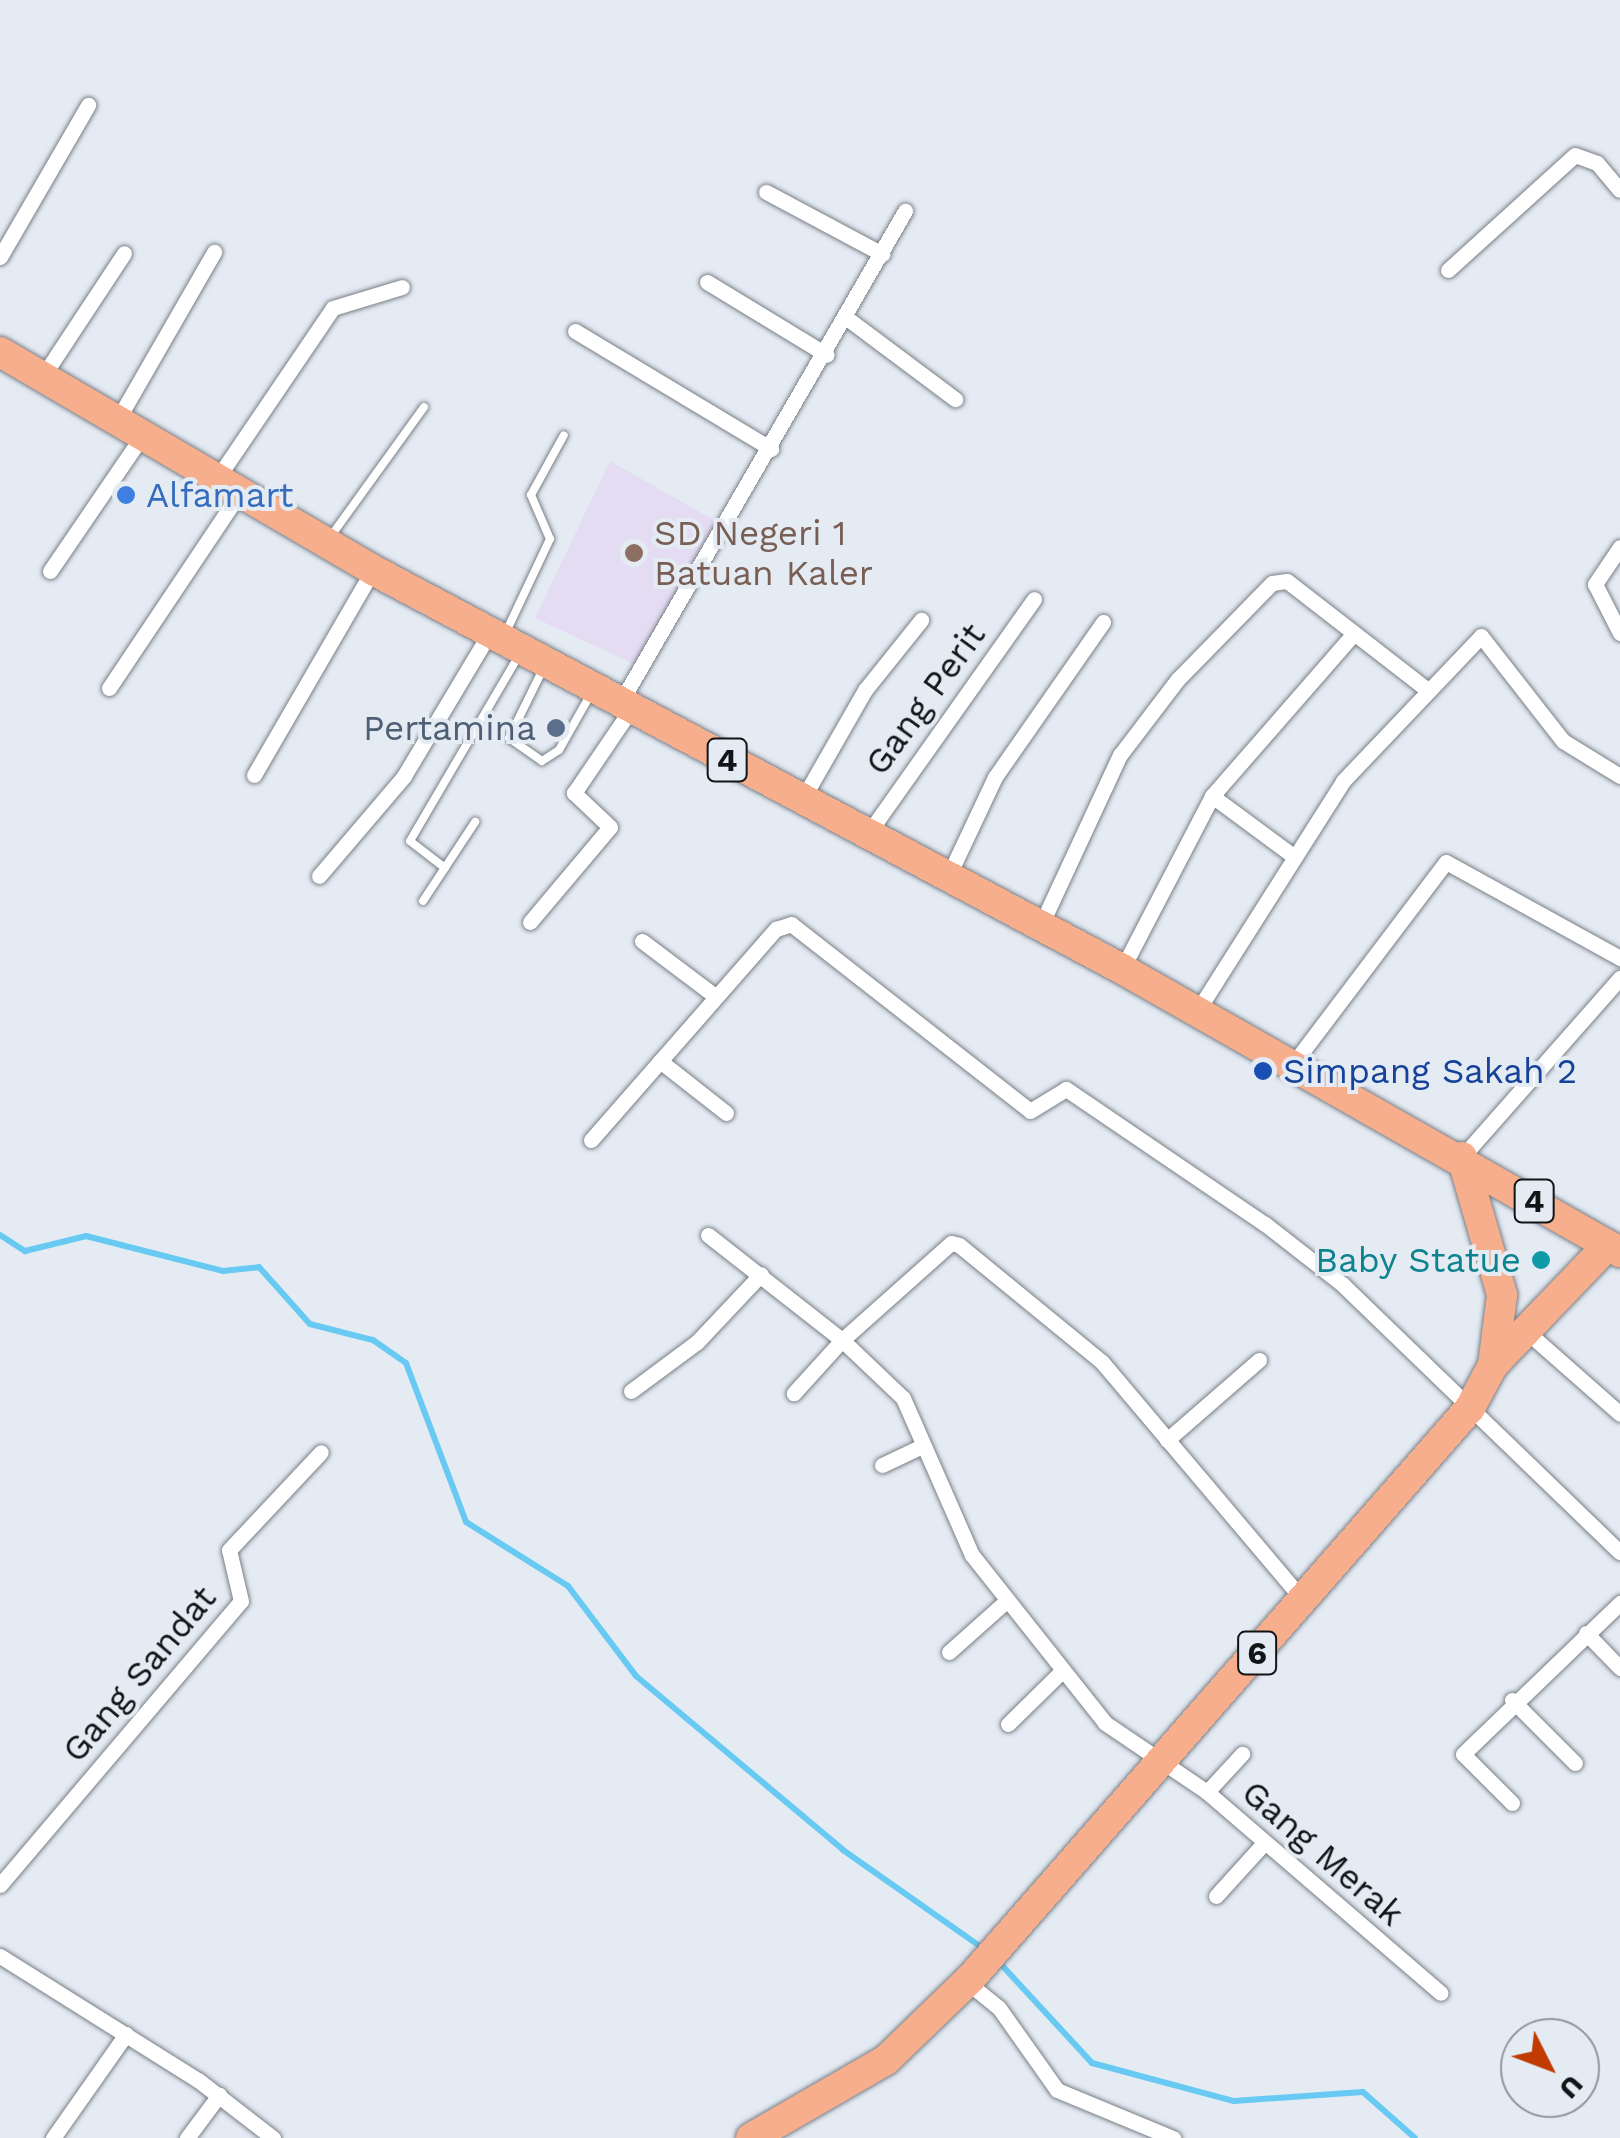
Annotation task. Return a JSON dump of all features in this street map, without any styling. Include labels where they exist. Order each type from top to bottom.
[{"type":"highway","name":"4","points":[[0,352],[325,544],[1122,969],[1290,1068],[1462,1157],[1615,1248]]},
{"type":"highway","name":"6","points":[[1462,1157],[1502,1295],[1493,1364]]},
{"type":"highway","name":"6","points":[[750,2138],[886,2060],[969,1980],[1470,1408],[1493,1364],[1615,1248]]},
{"type":"street","points":[[0,257],[88,105]]},
{"type":"street","points":[[1448,270],[1576,155],[1597,163],[1620,190]]},
{"type":"street","points":[[766,192],[882,254]]},
{"type":"street","points":[[530,922],[610,827],[574,793],[614,701],[771,449],[906,211]]},
{"type":"street","points":[[50,572],[131,426],[214,252]]},
{"type":"street","points":[[43,376],[124,253]]},
{"type":"street","points":[[707,282],[827,355]]},
{"type":"street","points":[[109,688],[333,308],[402,287]]},
{"type":"street","points":[[848,319],[955,398]]},
{"type":"street","points":[[575,331],[771,449]]},
{"type":"street","points":[[1620,547],[1595,584],[1620,634]]},
{"type":"street","points":[[254,775],[372,570]]},
{"type":"street","points":[[1040,927],[1120,755],[1178,679],[1265,590],[1287,581],[1426,688]]},
{"type":"street","name":"Gang Perit","points":[[867,836],[1034,599]]},
{"type":"street","points":[[802,800],[865,690],[921,620]]},
{"type":"street","points":[[947,879],[995,778],[1104,622]]},
{"type":"street","points":[[1122,969],[1212,796],[1354,633]]},
{"type":"street","points":[[1196,1013],[1292,854],[1426,688],[1481,636],[1563,741],[1620,776]]},
{"type":"street","points":[[319,876],[514,648]]},
{"type":"street","points":[[1212,796],[1292,854]]},
{"type":"street","points":[[1290,1068],[1446,862],[1620,958]]},
{"type":"street","points":[[592,1140],[715,996],[791,924],[1030,1110],[1066,1089],[1190,1168],[1342,1284],[1620,1552]]},
{"type":"street","points":[[642,941],[715,996]]},
{"type":"street","points":[[1462,1157],[1620,978]]},
{"type":"street","points":[[660,1061],[726,1113]]},
{"type":"street","name":"Gang Merak","points":[[708,1235],[888,1378],[1004,1603],[1105,1722],[1206,1792],[1441,1993]]},
{"type":"street","points":[[794,1393],[842,1340],[955,1244],[1102,1362],[1303,1600]]},
{"type":"street","points":[[631,1391],[697,1342],[761,1274]]},
{"type":"street","points":[[1526,1331],[1620,1414]]},
{"type":"street","points":[[1168,1440],[1259,1360]]},
{"type":"street","points":[[882,1465],[922,1446]]},
{"type":"street","name":"Gang Sandat","points":[[0,1885],[241,1602],[244,1582],[229,1550],[321,1452]]},
{"type":"street","points":[[949,1652],[1004,1603]]},
{"type":"street","points":[[1512,1803],[1463,1754],[1512,1700],[1620,1603]]},
{"type":"street","points":[[1586,1633],[1620,1668]]},
{"type":"street","points":[[1008,1724],[1061,1672]]},
{"type":"street","points":[[1512,1700],[1575,1762]]},
{"type":"street","points":[[1206,1792],[1242,1754]]},
{"type":"street","points":[[1216,1896],[1264,1843]]},
{"type":"street","points":[[0,1956],[219,2095],[272,2138]]},
{"type":"street","points":[[969,1980],[998,2008],[1058,2090],[1173,2138]]},
{"type":"street","points":[[53,2138],[126,2034]]},
{"type":"street","points":[[188,2138],[219,2095]]},
{"type":"lane","points":[[325,544],[424,407]]},
{"type":"lane","points":[[445,868],[410,841],[514,648],[550,539],[531,495],[564,435]]},
{"type":"lane","points":[[514,648],[509,738],[542,762],[614,701]]},
{"type":"lane","points":[[423,901],[475,822]]},
{"type":"shaded area","name":"SD Negeri 1 Batuan Kaler","points":[[610,461],[721,524],[636,665],[535,618]]},
{"type":"waterway","points":[[0,1235],[25,1251],[86,1236],[223,1271],[259,1267],[310,1324],[373,1340],[406,1363],[466,1522],[568,1586],[636,1676],[843,1850],[984,1949]]},
{"type":"waterway","points":[[997,1960],[1092,2063],[1234,2101],[1363,2092],[1415,2138]]},
{"type":"place","name":"Alfamart","points":[[126,495]]},
{"type":"place","name":"SD Negeri 1 Batuan Kaler","points":[[634,553]]},
{"type":"place","name":"Pertamina","points":[[556,728]]},
{"type":"place","name":"Simpang Sakah 2","points":[[1263,1071]]},
{"type":"place","name":"Baby Statue","points":[[1541,1260]]}]
